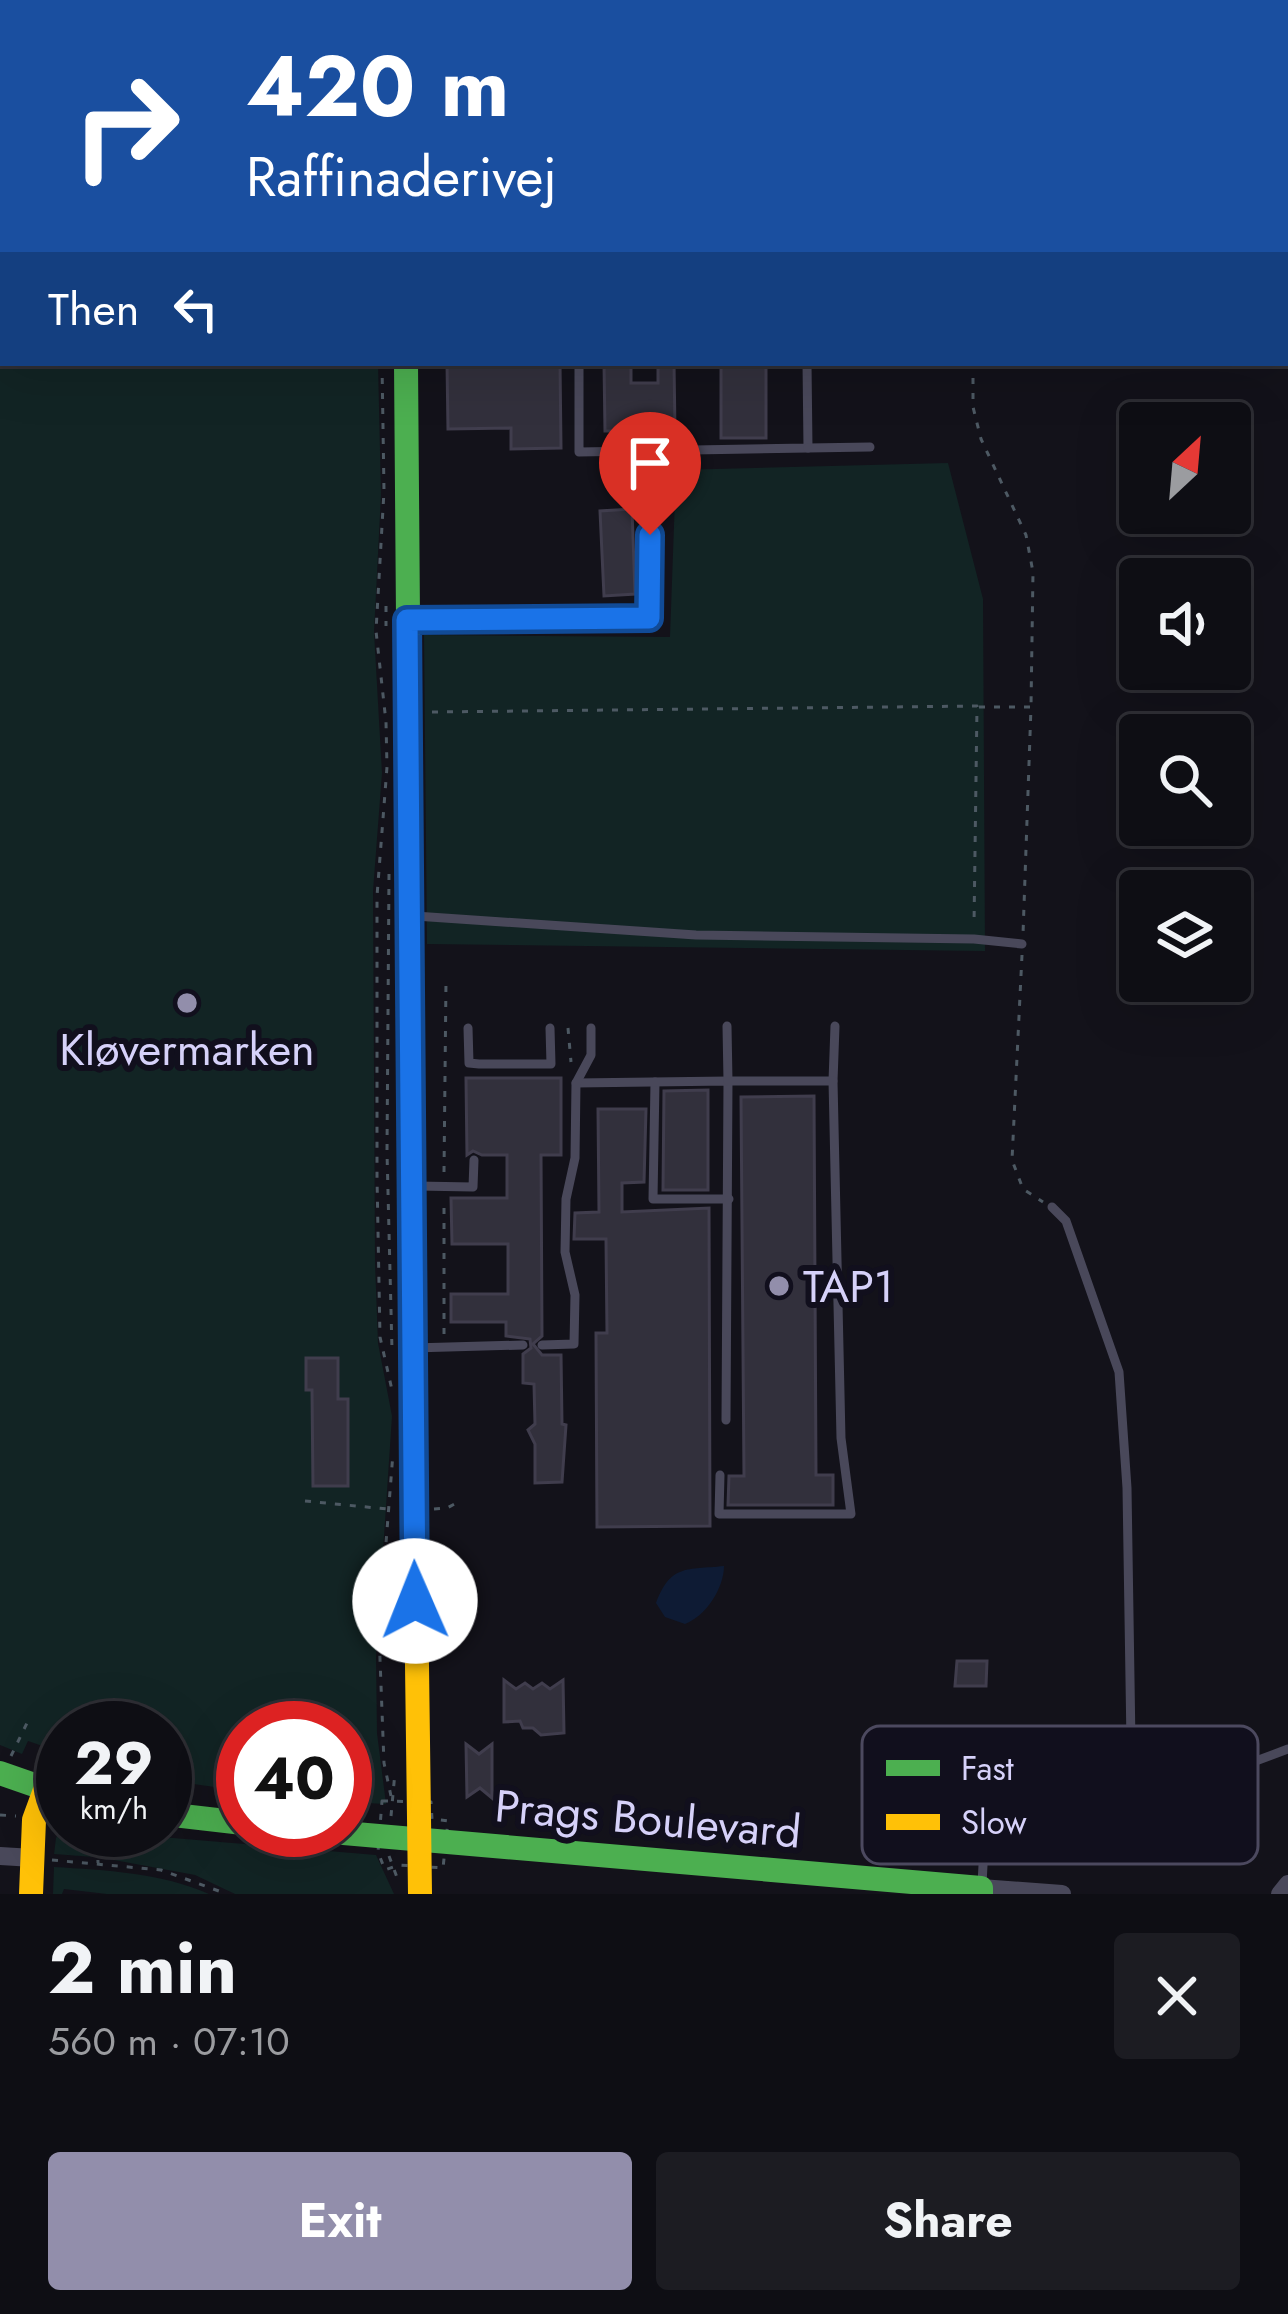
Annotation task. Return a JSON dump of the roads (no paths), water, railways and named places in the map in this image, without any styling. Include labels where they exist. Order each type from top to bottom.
[{"type":"street","points":[[406,366],[394,620],[408,714],[412,1186],[402,1345],[402,1509],[417,1841],[410,1889]]},
{"type":"street","points":[[2,1774],[36,1786]]},
{"type":"street","points":[[31,1894],[36,1817]]},
{"type":"street","name":"Prags Boulevard","points":[[372,1836],[981,1891]]},
{"type":"street","points":[[0,1856],[33,1858]]},
{"type":"street","points":[[818,1875],[864,1894]]},
{"type":"street","points":[[1280,1894],[1288,1883]]},
{"type":"street","points":[[981,1891],[1062,1894]]},
{"type":"lane","points":[[579,366],[579,452],[870,447]]},
{"type":"lane","points":[[807,366],[808,448]]},
{"type":"lane","points":[[394,620],[649,618],[651,452]]},
{"type":"lane","points":[[410,916],[696,934],[1022,944]]},
{"type":"lane","points":[[727,1026],[727,1420]]},
{"type":"lane","points":[[720,1475],[719,1514],[851,1514],[841,1438],[835,1026]]},
{"type":"lane","points":[[468,1028],[469,1063],[551,1064],[550,1028]]},
{"type":"lane","points":[[542,1345],[574,1344],[575,1295],[565,1252],[566,1199],[575,1158],[576,1083],[591,1054],[591,1028]]},
{"type":"lane","points":[[576,1083],[833,1081]]},
{"type":"lane","points":[[655,1082],[653,1199],[729,1199]]},
{"type":"lane","points":[[412,1186],[473,1187],[474,1160]]},
{"type":"lane","points":[[1052,1207],[1066,1221],[1119,1372],[1127,1488],[1131,1726]]},
{"type":"lane","points":[[402,1345],[523,1346]]},
{"type":"lane","points":[[1258,1760],[1288,1749]]},
{"type":"water","points":[[724,1566],[717,1592],[700,1615],[685,1624],[665,1617],[656,1603],[674,1575]]},
{"type":"place","name":"Kløvermarken","points":[[187,1003]]},
{"type":"place","name":"TAP1","points":[[779,1286]]}]
